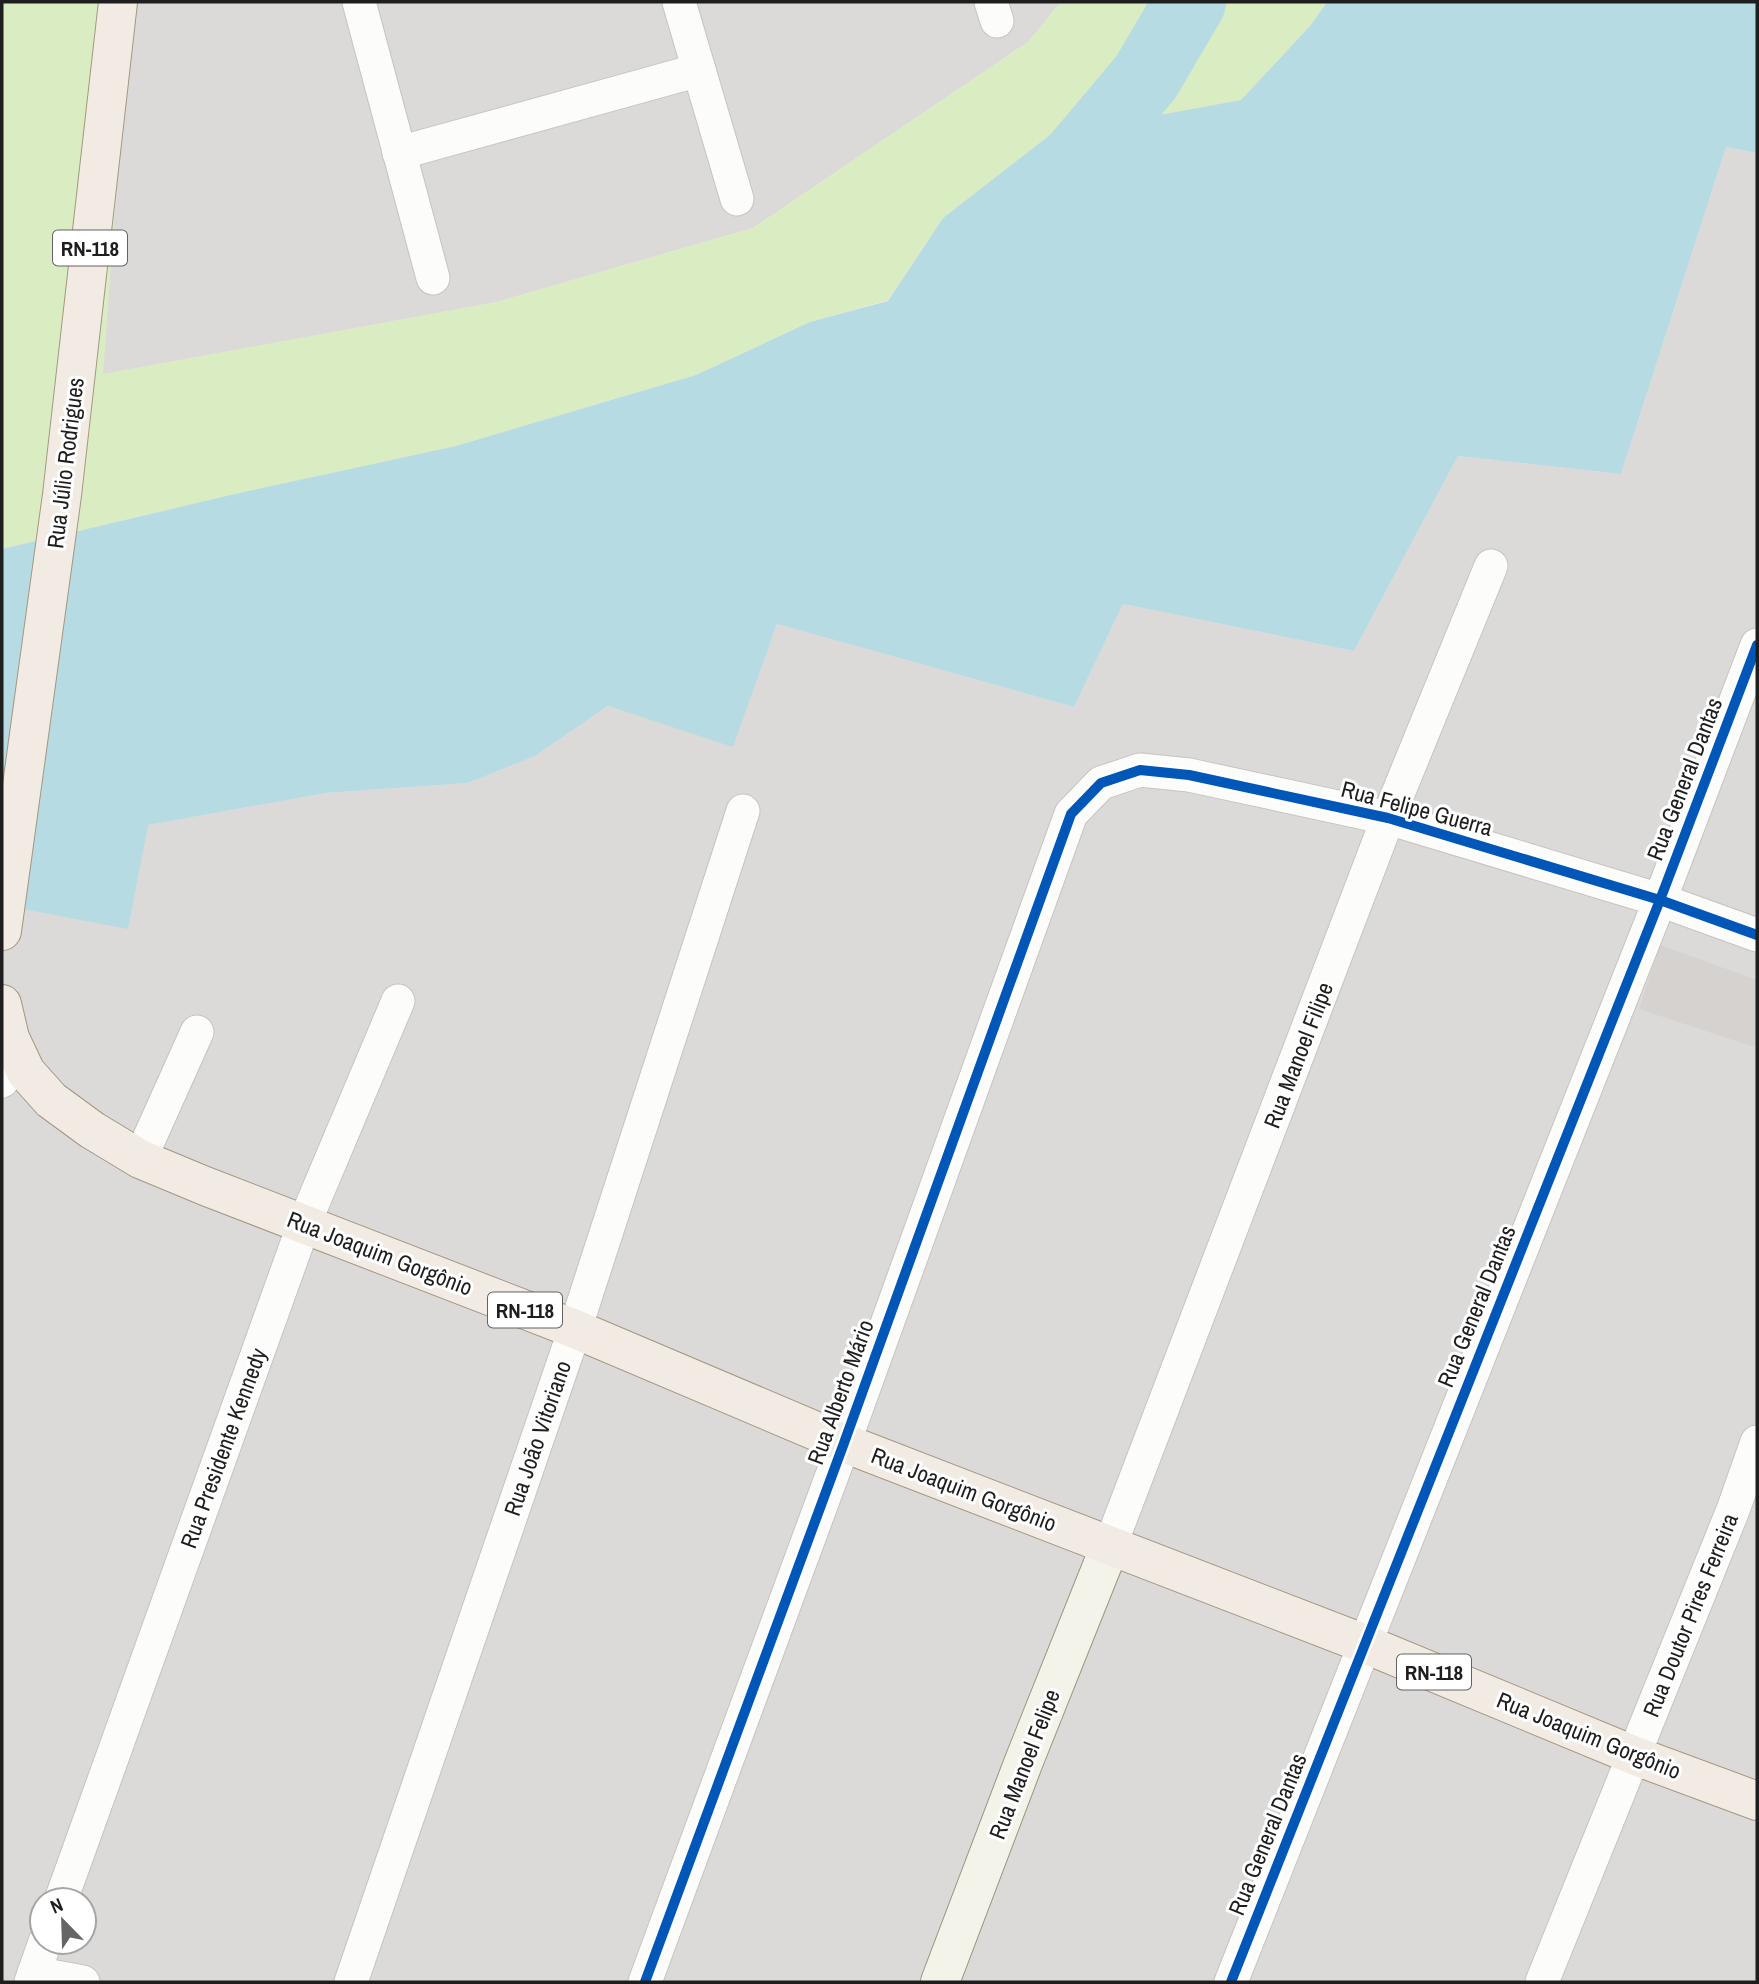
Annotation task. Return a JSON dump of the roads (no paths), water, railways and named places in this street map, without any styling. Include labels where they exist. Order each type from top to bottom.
[{"type":"main road","name":"Rua Júlio Rodrigues","points":[[2,927],[62,495],[118,2]]},
{"type":"main road","name":"Rua Joaquim Gorgônio","points":[[6,1021],[26,1072],[51,1100],[92,1130],[141,1159],[575,1329],[844,1443],[1365,1644],[1633,1755],[1757,1801]]},
{"type":"main road","name":"Rua Manoel Felipe","points":[[940,1982],[1110,1546]]},
{"type":"street","points":[[359,2],[433,278]]},
{"type":"street","points":[[679,2],[737,199]]},
{"type":"street","points":[[399,153],[699,70]]},
{"type":"street","name":"Rua Manoel Filipe","points":[[1110,1546],[1388,818],[1492,566]]},
{"type":"street","name":"Rua General Dantas","points":[[1231,1982],[1660,900],[1757,645]]},
{"type":"street","name":"Rua Felipe Guerra","points":[[1071,814],[1101,783],[1140,770],[1189,775],[1388,818],[1660,900],[1757,934]]},
{"type":"street","name":"Rua João Vitoriano","points":[[351,1982],[575,1329],[743,811]]},
{"type":"street","name":"Rua Alberto Mário","points":[[645,1982],[844,1443],[1071,814]]},
{"type":"street","name":"Rua Presidente Kennedy","points":[[66,1886],[304,1224],[398,1001]]},
{"type":"street","points":[[2,1081],[6,1021]]},
{"type":"street","points":[[141,1159],[197,1032]]},
{"type":"street","name":"Rua Doutor Pires Ferreira","points":[[1542,1982],[1633,1755],[1745,1515],[1757,1442]]},
{"type":"street","points":[[40,1956],[33,1978],[83,1982]]},
{"type":"water","points":[[1327,2],[1757,2],[1757,153],[1726,147],[1621,474],[1458,456],[1354,651],[1123,604],[1074,707],[777,624],[733,747],[608,706],[535,756],[468,783],[326,793],[148,825],[128,929],[2,905],[2,549],[456,446],[696,375],[810,322],[888,301],[943,218],[1050,135],[1241,100],[1310,26]]},
{"type":"waterway","points":[[1043,199],[1146,77],[1190,2]]}]
